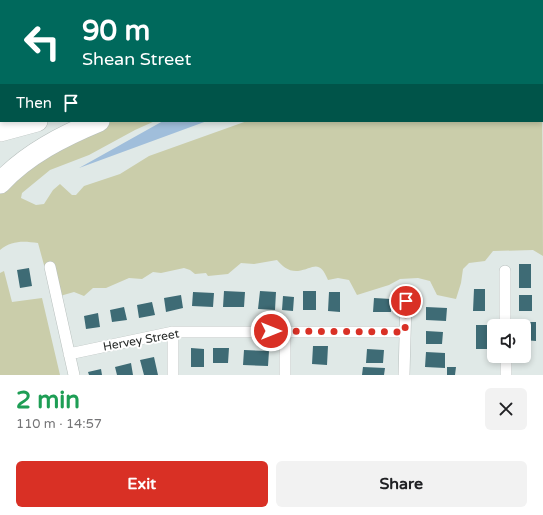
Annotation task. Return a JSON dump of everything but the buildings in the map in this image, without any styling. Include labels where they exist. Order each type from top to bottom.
[{"type":"highway","points":[[0,131],[33,122]]},
{"type":"highway","points":[[0,183],[14,169],[41,150],[97,122]]},
{"type":"street","points":[[50,267],[74,375]]},
{"type":"street","points":[[505,270],[505,319]]},
{"type":"street","points":[[404,375],[406,301]]},
{"type":"street","points":[[285,331],[285,375]]},
{"type":"street","points":[[173,332],[173,375]]},
{"type":"street","name":"Hervey Street","points":[[69,354],[173,332],[405,332]]},
{"type":"street","points":[[506,363],[506,375]]},
{"type":"green space","points":[[95,122],[153,122],[89,155],[50,170],[22,193],[21,198],[36,205],[44,204],[53,190],[60,184],[72,195],[76,195],[84,186],[120,174],[149,156],[244,122],[542,122],[543,256],[533,250],[493,251],[485,261],[469,263],[463,269],[461,283],[456,299],[437,295],[430,281],[418,278],[400,279],[389,285],[357,295],[349,280],[338,278],[328,280],[322,269],[315,266],[303,270],[292,271],[283,266],[277,260],[254,264],[241,263],[228,274],[208,276],[206,273],[195,274],[184,268],[161,273],[153,272],[142,279],[129,278],[106,288],[93,288],[84,296],[74,292],[53,298],[38,243],[18,242],[9,244],[0,250],[0,182]]},
{"type":"green space","points":[[4,271],[12,302],[42,298],[60,375],[0,375],[0,273]]},
{"type":"water","points":[[161,122],[204,122],[79,168]]},
{"type":"route","points":[[271,331],[405,332],[406,301]]}]
